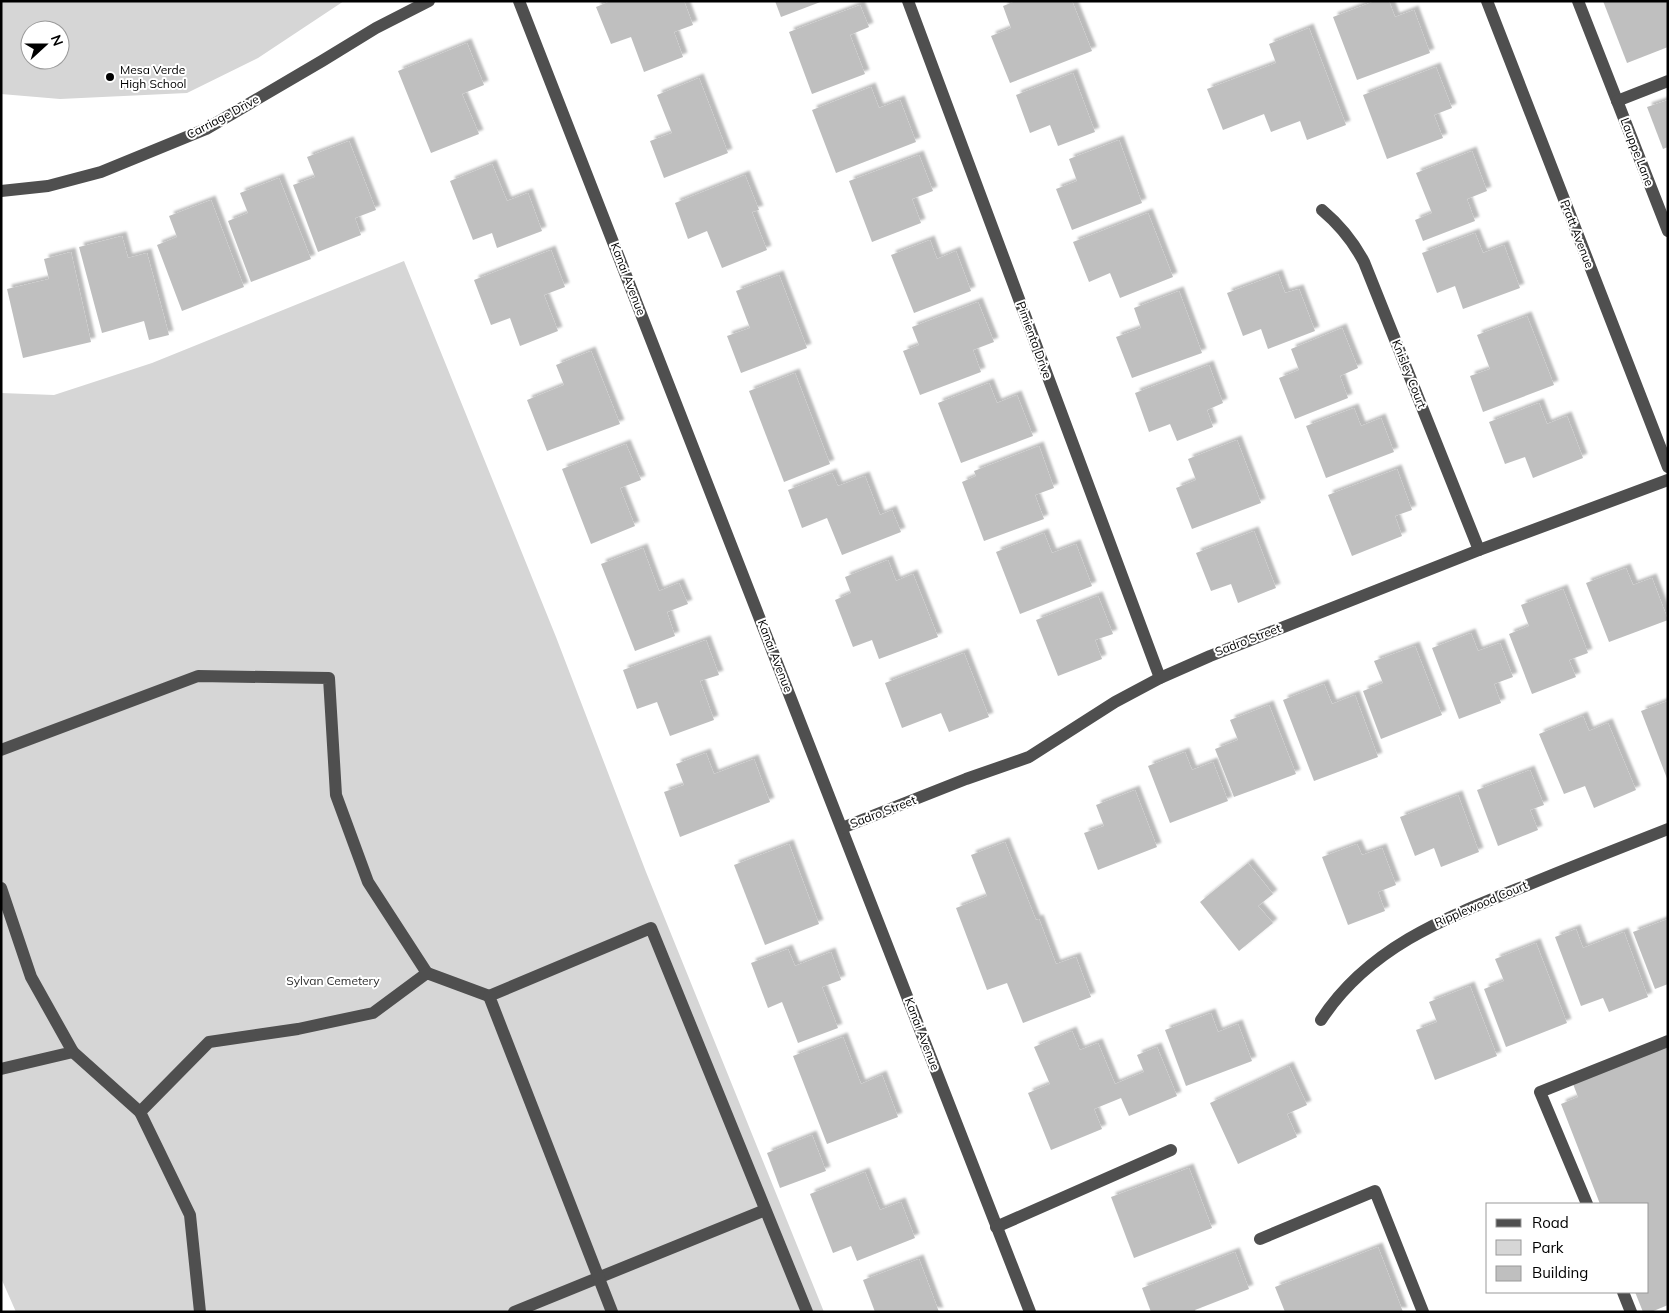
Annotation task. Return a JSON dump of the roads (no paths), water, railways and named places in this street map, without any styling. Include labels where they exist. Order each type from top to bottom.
[{"type":"street","name":"Carriage Drive","points":[[1,191],[48,186],[101,172],[206,129],[322,62],[376,28],[429,1]]},
{"type":"street","name":"Kanai Avenue","points":[[520,1],[1030,1312]]},
{"type":"street","name":"Pimienta Drive","points":[[908,1],[1160,678]]},
{"type":"street","name":"Pratt Avenue","points":[[1487,1],[1668,467]]},
{"type":"street","name":"Lauppe Lane","points":[[1578,1],[1668,231]]},
{"type":"street","points":[[1617,101],[1668,81]]},
{"type":"street","name":"Knisley Court","points":[[1322,210],[1339,224],[1354,242],[1364,262],[1479,550]]},
{"type":"street","name":"Sadro Street","points":[[842,828],[966,779],[1029,757],[1115,702],[1160,678],[1210,656],[1479,550],[1668,480]]},
{"type":"street","points":[[1,750],[198,676],[329,678],[336,795],[368,882],[427,973],[489,996],[651,928],[807,1312]]},
{"type":"street","name":"Ripplewood Court","points":[[1321,1020],[1332,1002],[1360,972],[1430,926],[1467,909],[1668,829]]},
{"type":"street","points":[[1,888],[31,977],[73,1052],[140,1112],[190,1215],[200,1312]]},
{"type":"street","points":[[140,1112],[209,1042],[298,1028],[373,1013],[427,973]]},
{"type":"street","points":[[489,996],[612,1312]]},
{"type":"street","points":[[1586,1203],[1540,1092],[1668,1041]]},
{"type":"street","points":[[1,1069],[73,1052]]},
{"type":"street","points":[[996,1227],[1171,1150]]},
{"type":"street","points":[[1260,1239],[1375,1191],[1423,1312]]},
{"type":"street","points":[[514,1312],[766,1210]]},
{"type":"street","points":[[1622,1293],[1631,1312]]},
{"type":"place","name":"Mesa Verde High School","points":[[110,77]]},
{"type":"park label","name":"Sylvan Cemetery","points":[[333,981]]}]
